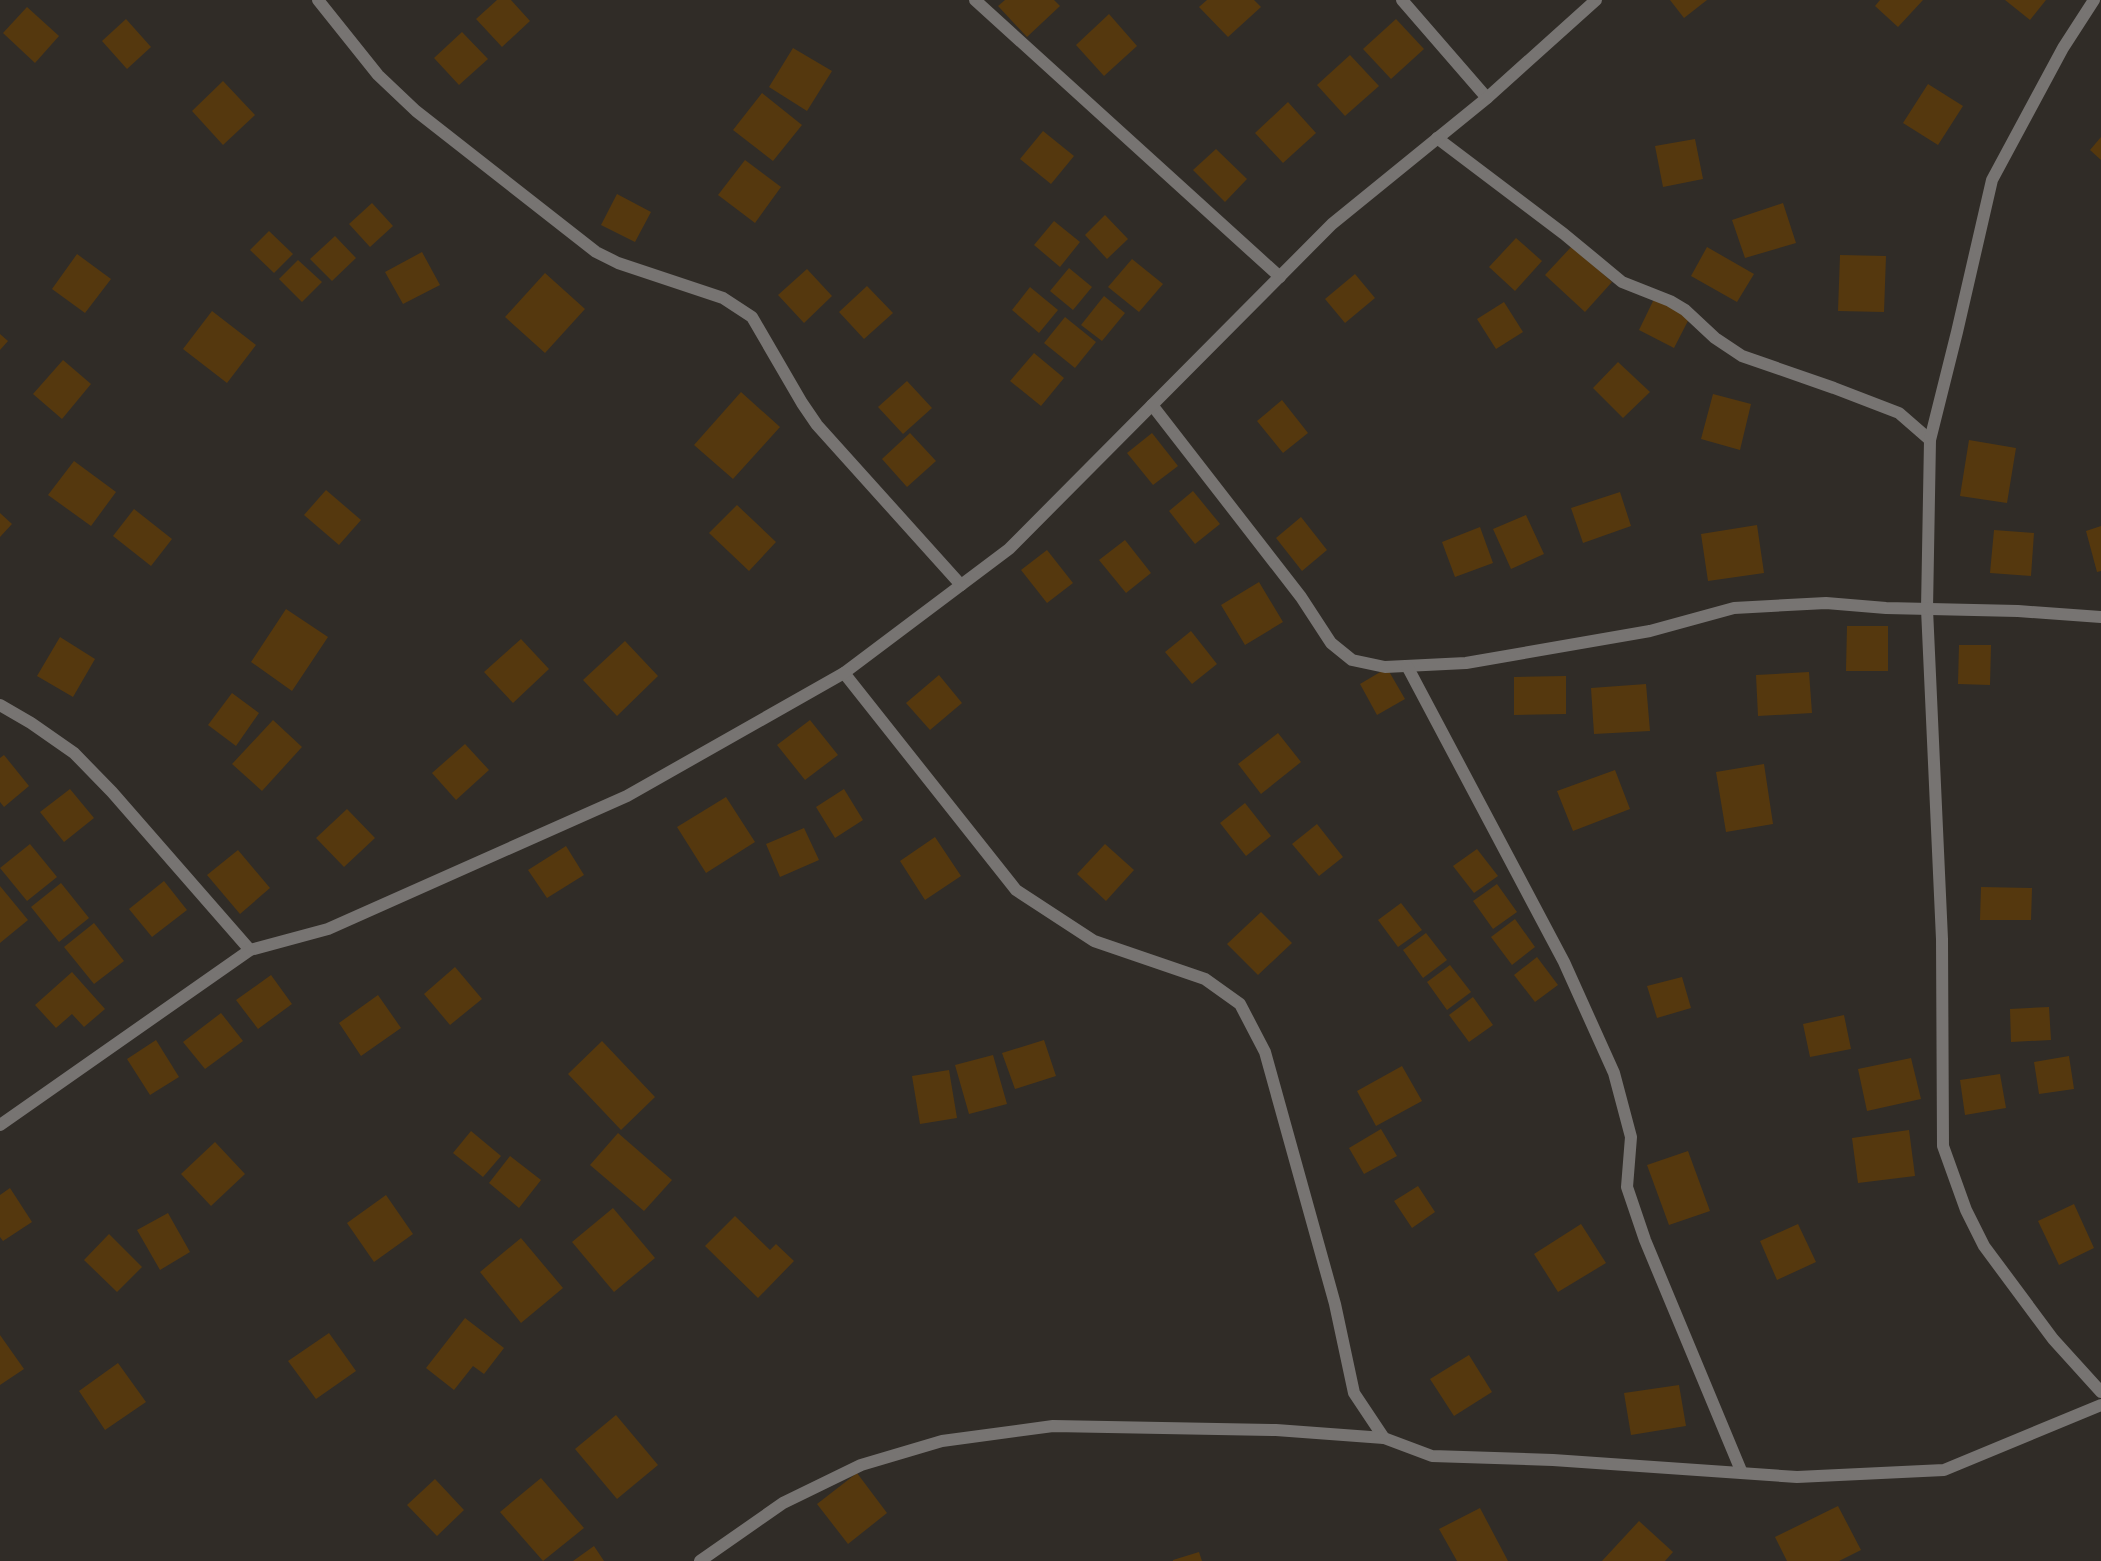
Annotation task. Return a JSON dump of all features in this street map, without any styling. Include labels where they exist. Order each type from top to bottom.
[{"type":"street","points":[[318,0],[378,75],[416,111],[596,252],[618,263],[723,298],[753,317],[817,425],[961,585]]},
{"type":"street","points":[[975,0],[1280,277]]},
{"type":"street","points":[[1402,0],[1487,98]]},
{"type":"street","points":[[0,1125],[250,950],[328,929],[627,796],[844,673],[1009,549],[1332,224],[1487,98],[1596,0]]},
{"type":"street","points":[[2094,0],[2063,48],[1992,180],[1958,332],[1930,440],[1927,609],[1942,939],[1943,1146],[1966,1210],[1984,1246],[2054,1339],[2101,1392]]},
{"type":"street","points":[[1437,138],[1564,234],[1622,282],[1677,306],[1715,338],[1742,356],[1899,413],[1930,440]]},
{"type":"street","points":[[1152,405],[1301,597],[1330,643],[1352,660],[1385,667],[1466,663],[1638,633],[1734,608],[1826,603],[2101,617]]},
{"type":"street","points":[[1407,666],[1564,962],[1614,1073],[1631,1137],[1627,1186],[1645,1240],[1742,1473]]},
{"type":"street","points":[[844,673],[1016,890],[1094,941],[1205,979],[1240,1004],[1265,1052],[1335,1304],[1354,1393],[1384,1438]]},
{"type":"street","points":[[0,705],[74,753],[112,792],[250,950]]},
{"type":"street","points":[[700,1561],[783,1503],[861,1465],[942,1441],[1053,1426],[1276,1430],[1384,1438],[1432,1456],[1552,1460],[1797,1477],[1944,1470],[2101,1405]]},
{"type":"building","points":[[497,0],[511,0],[530,21],[502,47],[476,19]]},
{"type":"building","points":[[1005,0],[1054,0],[1060,6],[1027,37],[998,6]]},
{"type":"building","points":[[1207,0],[1254,0],[1261,7],[1228,37],[1199,7]]},
{"type":"building","points":[[1670,0],[1707,0],[1684,18]]},
{"type":"building","points":[[1880,0],[1923,0],[1898,27],[1875,6]]},
{"type":"building","points":[[2005,0],[2046,0],[2030,20]]},
{"type":"building","points":[[27,7],[59,36],[35,63],[3,33]]},
{"type":"building","points":[[1109,14],[1137,46],[1104,76],[1076,45]]},
{"type":"building","points":[[126,19],[151,47],[127,69],[102,41]]},
{"type":"building","points":[[1396,19],[1424,49],[1391,79],[1363,49]]},
{"type":"building","points":[[462,32],[488,59],[459,85],[434,58]]},
{"type":"building","points":[[793,48],[832,71],[807,111],[769,87]]},
{"type":"building","points":[[1350,55],[1379,86],[1345,116],[1317,85]]},
{"type":"building","points":[[223,81],[255,115],[223,145],[192,111]]},
{"type":"building","points":[[1928,84],[1963,106],[1938,145],[1903,123]]},
{"type":"building","points":[[762,93],[802,125],[773,161],[733,130]]},
{"type":"building","points":[[1288,102],[1316,133],[1283,163],[1255,133]]},
{"type":"building","points":[[1043,131],[1074,156],[1051,184],[1020,159]]},
{"type":"building","points":[[2101,137],[2101,160],[2090,150]]},
{"type":"building","points":[[1695,139],[1703,179],[1663,187],[1655,146]]},
{"type":"building","points":[[1216,149],[1247,179],[1225,202],[1193,170]]},
{"type":"building","points":[[745,160],[781,187],[755,223],[718,195]]},
{"type":"building","points":[[617,194],[651,212],[635,242],[601,225]]},
{"type":"building","points":[[372,203],[393,226],[370,247],[349,224]]},
{"type":"building","points":[[1783,203],[1796,243],[1745,258],[1732,220]]},
{"type":"building","points":[[1105,215],[1128,239],[1107,259],[1085,235]]},
{"type":"building","points":[[1054,221],[1080,242],[1060,267],[1034,245]]},
{"type":"building","points":[[269,231],[293,254],[274,273],[250,250]]},
{"type":"building","points":[[335,236],[356,258],[332,281],[310,259]]},
{"type":"building","points":[[1516,238],[1542,261],[1515,291],[1489,267]]},
{"type":"building","points":[[1572,246],[1612,282],[1585,312],[1545,275]]},
{"type":"building","points":[[1707,247],[1754,274],[1737,302],[1691,276]]},
{"type":"building","points":[[422,252],[440,285],[403,304],[385,272]]},
{"type":"building","points":[[77,254],[111,279],[85,313],[52,289]]},
{"type":"building","points":[[1840,255],[1886,256],[1884,312],[1838,311]]},
{"type":"building","points":[[1132,259],[1163,284],[1139,312],[1108,287]]},
{"type":"building","points":[[298,260],[322,282],[302,302],[279,279]]},
{"type":"building","points":[[1069,268],[1092,287],[1073,310],[1050,291]]},
{"type":"building","points":[[807,269],[832,296],[804,323],[778,295]]},
{"type":"building","points":[[545,273],[585,309],[545,353],[505,317]]},
{"type":"building","points":[[1355,274],[1375,298],[1345,323],[1325,299]]},
{"type":"building","points":[[867,286],[893,313],[864,339],[839,312]]},
{"type":"building","points":[[1030,287],[1058,310],[1039,333],[1012,310]]},
{"type":"building","points":[[1104,296],[1125,313],[1102,341],[1081,325]]},
{"type":"building","points":[[1655,297],[1691,315],[1674,348],[1639,330]]},
{"type":"building","points":[[1504,302],[1523,332],[1496,349],[1477,319]]},
{"type":"building","points":[[212,311],[256,345],[227,383],[183,349]]},
{"type":"building","points":[[1065,317],[1096,342],[1075,368],[1044,343]]},
{"type":"building","points":[[0,334],[8,341],[0,350]]},
{"type":"building","points":[[1034,353],[1064,378],[1041,406],[1010,381]]},
{"type":"building","points":[[63,360],[91,384],[62,419],[33,394]]},
{"type":"building","points":[[1618,362],[1650,392],[1623,418],[1593,388]]},
{"type":"building","points":[[907,381],[932,408],[903,434],[878,407]]},
{"type":"building","points":[[741,392],[780,427],[733,479],[694,445]]},
{"type":"building","points":[[1713,394],[1751,404],[1740,450],[1701,439]]},
{"type":"building","points":[[1282,400],[1308,433],[1283,453],[1257,421]]},
{"type":"building","points":[[910,433],[936,461],[907,487],[882,459]]},
{"type":"building","points":[[1152,433],[1178,466],[1153,485],[1127,453]]},
{"type":"building","points":[[1969,440],[2016,448],[2007,503],[1960,496]]},
{"type":"building","points":[[74,461],[116,492],[91,526],[48,495]]},
{"type":"building","points":[[326,490],[361,520],[339,545],[304,515]]},
{"type":"building","points":[[1193,491],[1220,524],[1195,544],[1169,511]]},
{"type":"building","points":[[1620,492],[1631,526],[1583,543],[1571,508]]},
{"type":"building","points":[[737,505],[776,542],[749,571],[709,533]]},
{"type":"building","points":[[134,509],[172,539],[151,566],[113,536]]},
{"type":"building","points":[[0,513],[12,524],[0,537]]},
{"type":"building","points":[[1526,515],[1544,554],[1511,569],[1493,529]]},
{"type":"building","points":[[1301,517],[1327,550],[1302,571],[1276,538]]},
{"type":"building","points":[[1757,525],[1764,573],[1708,581],[1701,534]]},
{"type":"building","points":[[2101,526],[2101,571],[2097,572],[2086,531]]},
{"type":"building","points":[[1480,527],[1493,563],[1455,577],[1442,542]]},
{"type":"building","points":[[1994,530],[2034,533],[2031,576],[1990,573]]},
{"type":"building","points":[[1125,540],[1151,573],[1126,593],[1099,560]]},
{"type":"building","points":[[1047,550],[1073,583],[1047,603],[1021,570]]},
{"type":"building","points":[[1259,582],[1283,622],[1245,645],[1221,605]]},
{"type":"building","points":[[286,609],[328,637],[292,691],[251,662]]},
{"type":"building","points":[[1847,626],[1888,626],[1888,671],[1846,671]]},
{"type":"building","points":[[1191,631],[1217,664],[1192,684],[1165,652]]},
{"type":"building","points":[[60,637],[95,659],[73,697],[37,676]]},
{"type":"building","points":[[521,639],[549,669],[513,703],[484,672]]},
{"type":"building","points":[[625,641],[658,676],[617,716],[583,680]]},
{"type":"building","points":[[1959,645],[1991,645],[1990,685],[1958,684]]},
{"type":"building","points":[[1387,668],[1405,699],[1377,715],[1360,684]]},
{"type":"building","points":[[1809,672],[1812,713],[1758,716],[1756,675]]},
{"type":"building","points":[[939,675],[962,703],[930,730],[906,703]]},
{"type":"building","points":[[1566,676],[1566,714],[1514,715],[1514,677]]},
{"type":"building","points":[[1646,684],[1650,731],[1594,734],[1591,688]]},
{"type":"building","points":[[232,693],[259,713],[236,746],[208,725]]},
{"type":"building","points":[[273,720],[302,747],[262,791],[232,764]]},
{"type":"building","points":[[810,720],[838,755],[805,780],[777,745]]},
{"type":"building","points":[[1278,733],[1301,762],[1261,794],[1238,764]]},
{"type":"building","points":[[465,744],[489,770],[456,800],[432,773]]},
{"type":"building","points":[[4,755],[29,786],[4,807],[0,802],[0,758]]},
{"type":"building","points":[[1764,764],[1773,824],[1726,832],[1716,772]]},
{"type":"building","points":[[1615,770],[1630,809],[1573,831],[1557,791]]},
{"type":"building","points":[[70,789],[94,818],[64,842],[40,812]]},
{"type":"building","points":[[844,789],[863,820],[835,838],[816,807]]},
{"type":"building","points":[[726,797],[755,842],[706,873],[677,827]]},
{"type":"building","points":[[1245,803],[1271,836],[1246,856],[1220,823]]},
{"type":"building","points":[[347,809],[375,838],[344,867],[316,838]]},
{"type":"building","points":[[1317,824],[1343,857],[1319,876],[1292,844]]},
{"type":"building","points":[[804,828],[819,860],[780,877],[766,844]]},
{"type":"building","points":[[935,837],[961,876],[925,900],[900,861]]},
{"type":"building","points":[[30,844],[57,877],[27,901],[0,868]]},
{"type":"building","points":[[1105,844],[1134,870],[1106,901],[1077,874]]},
{"type":"building","points":[[566,846],[584,875],[547,898],[528,870]]},
{"type":"building","points":[[1477,849],[1498,876],[1474,893],[1453,866]]},
{"type":"building","points":[[238,850],[270,888],[240,914],[207,875]]},
{"type":"building","points":[[164,881],[187,910],[152,937],[129,909]]},
{"type":"building","points":[[61,883],[89,918],[59,942],[31,907]]},
{"type":"building","points":[[1497,884],[1517,912],[1493,929],[1473,901]]},
{"type":"building","points":[[0,886],[28,920],[0,943]]},
{"type":"building","points":[[1981,887],[2032,888],[2031,920],[1980,920]]},
{"type":"building","points":[[1401,903],[1422,930],[1398,947],[1378,920]]},
{"type":"building","points":[[1261,912],[1292,943],[1258,975],[1227,944]]},
{"type":"building","points":[[1515,919],[1535,947],[1512,965],[1491,937]]},
{"type":"building","points":[[94,923],[124,961],[94,984],[64,947]]},
{"type":"building","points":[[1426,933],[1447,960],[1423,978],[1403,950]]},
{"type":"building","points":[[1537,957],[1558,985],[1535,1002],[1514,975]]},
{"type":"building","points":[[1450,965],[1471,992],[1447,1010],[1427,982]]},
{"type":"building","points":[[455,967],[482,999],[450,1025],[424,994]]},
{"type":"building","points":[[72,972],[105,1009],[84,1027],[72,1014],[56,1028],[35,1005]]},
{"type":"building","points":[[271,975],[292,1004],[258,1029],[236,1000]]},
{"type":"building","points":[[1682,977],[1691,1008],[1657,1018],[1647,986]]},
{"type":"building","points":[[378,995],[401,1028],[361,1056],[339,1023]]},
{"type":"building","points":[[1473,997],[1493,1025],[1469,1042],[1449,1015]]},
{"type":"building","points":[[2049,1007],[2051,1040],[2011,1042],[2010,1009]]},
{"type":"building","points":[[221,1013],[243,1041],[205,1069],[183,1042]]},
{"type":"building","points":[[1844,1015],[1851,1049],[1810,1057],[1803,1024]]},
{"type":"building","points":[[156,1040],[179,1077],[150,1095],[127,1059]]},
{"type":"building","points":[[1044,1040],[1056,1076],[1015,1089],[1002,1053]]},
{"type":"building","points":[[602,1041],[655,1097],[621,1130],[568,1074]]},
{"type":"building","points":[[993,1055],[1007,1104],[969,1114],[955,1065]]},
{"type":"building","points":[[2069,1056],[2074,1089],[2039,1094],[2034,1062]]},
{"type":"building","points":[[1911,1058],[1921,1099],[1867,1111],[1858,1069]]},
{"type":"building","points":[[1402,1066],[1422,1101],[1376,1126],[1357,1091]]},
{"type":"building","points":[[949,1070],[957,1118],[920,1124],[912,1076]]},
{"type":"building","points":[[2000,1074],[2006,1108],[1965,1115],[1960,1080]]},
{"type":"building","points":[[1381,1129],[1397,1156],[1364,1174],[1349,1148]]},
{"type":"building","points":[[1909,1130],[1915,1176],[1858,1183],[1852,1138]]},
{"type":"building","points":[[471,1131],[501,1156],[483,1177],[453,1153]]},
{"type":"building","points":[[618,1133],[672,1180],[644,1211],[590,1165]]},
{"type":"building","points":[[215,1142],[245,1174],[211,1206],[181,1174]]},
{"type":"building","points":[[1688,1151],[1710,1211],[1669,1225],[1647,1165]]},
{"type":"building","points":[[510,1156],[541,1180],[519,1208],[489,1183]]},
{"type":"building","points":[[1418,1186],[1435,1212],[1412,1228],[1394,1201]]},
{"type":"building","points":[[10,1188],[32,1222],[3,1241],[0,1237],[0,1195]]},
{"type":"building","points":[[386,1195],[413,1234],[374,1262],[347,1223]]},
{"type":"building","points":[[2074,1204],[2094,1248],[2059,1265],[2038,1221]]},
{"type":"building","points":[[613,1208],[655,1258],[614,1292],[572,1242]]},
{"type":"building","points":[[168,1213],[190,1252],[160,1270],[137,1230]]},
{"type":"building","points":[[735,1216],[770,1250],[776,1244],[794,1261],[758,1298],[705,1246]]},
{"type":"building","points":[[1581,1224],[1606,1263],[1558,1292],[1534,1254]]},
{"type":"building","points":[[1798,1224],[1816,1262],[1777,1280],[1760,1241]]},
{"type":"building","points":[[109,1234],[142,1267],[117,1292],[84,1260]]},
{"type":"building","points":[[521,1238],[563,1288],[521,1323],[480,1272]]},
{"type":"building","points":[[465,1318],[504,1348],[484,1374],[473,1366],[454,1390],[426,1368]]},
{"type":"building","points":[[329,1333],[356,1371],[316,1399],[288,1361]]},
{"type":"building","points":[[0,1335],[24,1369],[0,1385]]},
{"type":"building","points":[[1469,1355],[1492,1392],[1454,1416],[1430,1379]]},
{"type":"building","points":[[118,1363],[146,1402],[105,1430],[79,1391]]},
{"type":"building","points":[[1679,1385],[1686,1426],[1631,1435],[1624,1393]]},
{"type":"building","points":[[616,1415],[658,1465],[617,1499],[575,1449]]},
{"type":"building","points":[[857,1473],[887,1513],[848,1544],[817,1504]]},
{"type":"building","points":[[541,1478],[584,1528],[543,1561],[500,1512]]},
{"type":"building","points":[[435,1479],[464,1510],[437,1536],[407,1505]]},
{"type":"building","points":[[1838,1506],[1861,1550],[1839,1561],[1787,1561],[1775,1537]]},
{"type":"building","points":[[1480,1508],[1508,1561],[1457,1561],[1439,1529]]},
{"type":"building","points":[[1639,1521],[1673,1552],[1665,1561],[1602,1561]]},
{"type":"building","points":[[594,1546],[604,1561],[573,1561]]},
{"type":"building","points":[[1199,1552],[1202,1561],[1173,1561],[1173,1560]]}]
